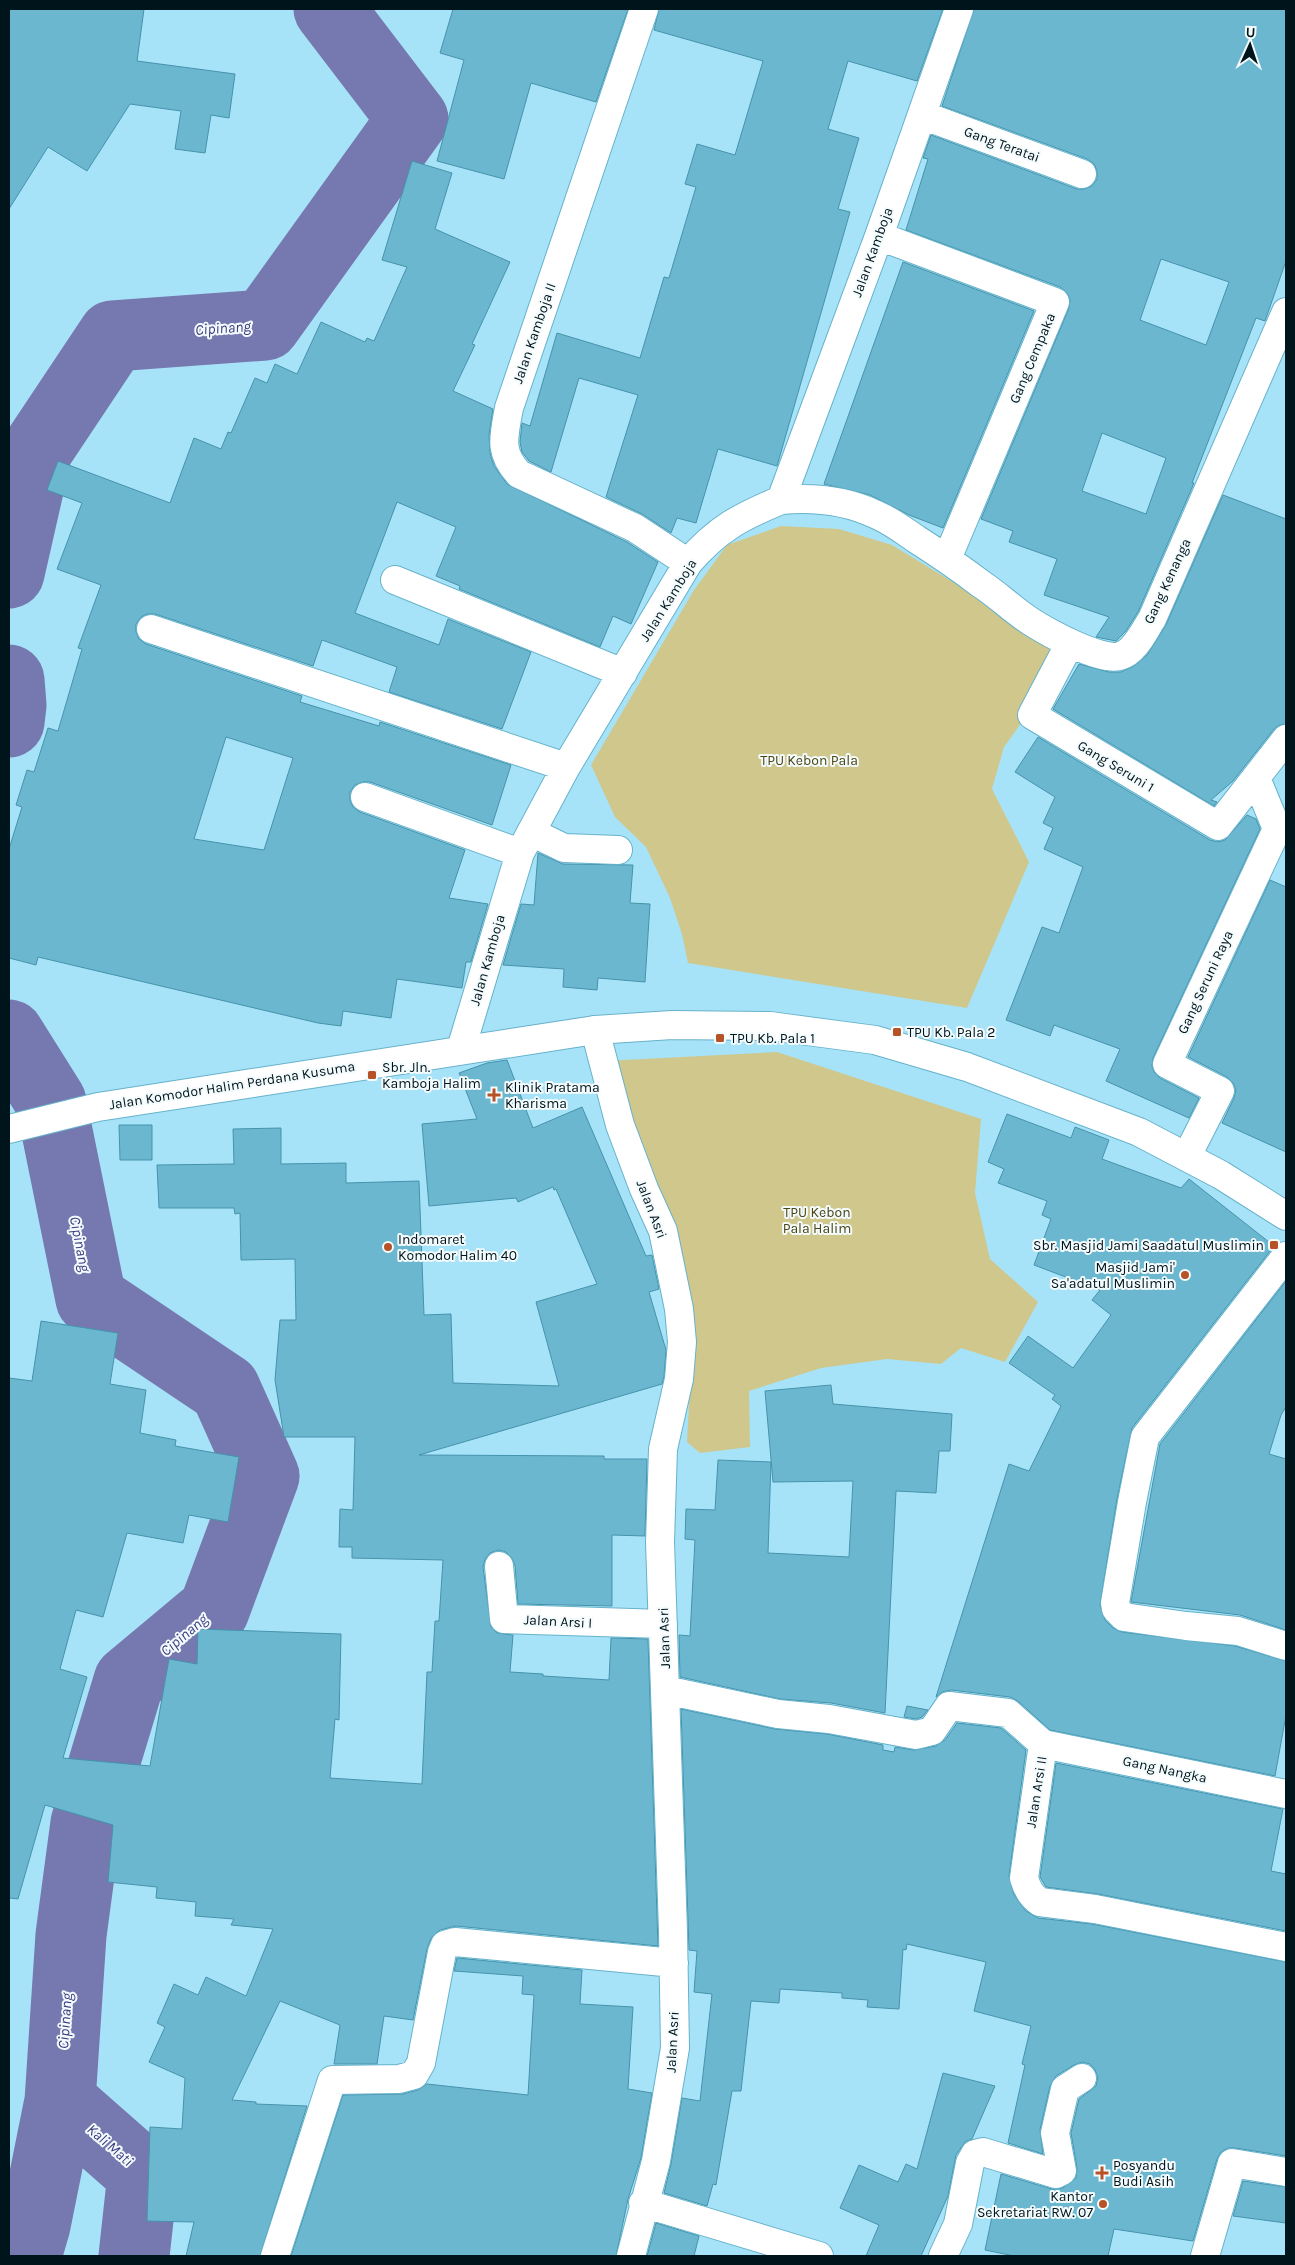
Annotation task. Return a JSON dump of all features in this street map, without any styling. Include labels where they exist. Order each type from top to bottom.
[{"type":"street","name":"Jalan Kamboja II","points":[[644,9],[509,408],[503,438],[507,458],[519,474],[635,528],[688,564]]},
{"type":"street","name":"Jalan Kamboja","points":[[461,1050],[525,842],[566,767],[688,564],[704,544],[727,525],[781,500],[879,236],[958,9]]},
{"type":"street","name":"Gang Teratai","points":[[922,115],[1082,174]]},
{"type":"street","name":"Gang Cempaka","points":[[879,236],[1055,302],[947,559]]},
{"type":"street","name":"Gang Kenanga","points":[[781,500],[806,498],[856,506],[894,524],[947,559],[1029,620],[1070,643],[1110,657],[1122,656],[1138,640],[1152,619],[1286,312]]},
{"type":"street","points":[[395,580],[623,673]]},
{"type":"street","points":[[151,629],[566,767]]},
{"type":"street","name":"Gang Seruni 1","points":[[1070,643],[1032,716],[1218,826],[1256,778]]},
{"type":"street","points":[[1256,778],[1286,738]]},
{"type":"street","name":"Gang Seruni Raya","points":[[1187,1156],[1220,1091],[1167,1064],[1277,829],[1256,778]]},
{"type":"street","points":[[365,798],[525,842],[564,848],[618,850]]},
{"type":"street","name":"Jalan Komodor Halim Perdana Kusuma","points":[[9,1129],[98,1107],[595,1030],[672,1025],[770,1026],[875,1040],[967,1067],[1139,1132],[1187,1156],[1286,1216]]},
{"type":"street","name":"Jalan Asri","points":[[595,1030],[620,1125],[644,1189],[663,1231],[679,1309],[682,1342],[679,1379],[663,1449],[660,1542],[674,1963],[675,2048],[656,2161],[630,2256]]},
{"type":"street","points":[[1286,1256],[1145,1437],[1115,1603],[1116,1609],[1124,1617],[1238,1631],[1286,1646]]},
{"type":"street","name":"Jalan Arsi I","points":[[499,1566],[504,1619],[663,1624]]},
{"type":"street","name":"Jalan Arsi II","points":[[665,1690],[778,1714],[829,1719],[916,1735],[932,1731],[949,1706],[1003,1712],[1013,1716],[1043,1744],[1024,1878],[1030,1894],[1035,1899],[1040,1902],[1095,1909],[1286,1947]]},
{"type":"street","name":"Gang Nangka","points":[[1043,1744],[1286,1794]]},
{"type":"street","points":[[275,2256],[332,2080],[400,2080],[414,2075],[421,2063],[442,1952],[445,1945],[455,1942],[674,1963]]},
{"type":"street","points":[[943,2256],[958,2224],[970,2163],[975,2154],[983,2152],[1056,2174],[1062,2171],[1055,2133],[1066,2089],[1082,2078]]},
{"type":"street","points":[[1205,2256],[1232,2163],[1286,2172]]},
{"type":"street","points":[[644,2203],[819,2256]]},
{"type":"green space","name":"TPU Kebon Pala","points":[[781,526],[839,529],[892,545],[1060,647],[1024,719],[1004,747],[992,789],[1029,862],[967,1008],[688,963],[682,934],[670,898],[646,847],[615,817],[591,765],[694,590],[727,545]]},
{"type":"green space","name":"TPU Kebon Pala Halim","points":[[777,1052],[981,1119],[975,1193],[990,1259],[1038,1302],[1005,1362],[961,1348],[941,1364],[887,1359],[821,1368],[749,1391],[750,1447],[700,1453],[687,1442],[693,1329],[605,1061]]},
{"type":"building","points":[[9,9],[144,9],[137,61],[235,74],[229,118],[211,115],[205,153],[175,149],[181,111],[130,104],[87,171],[48,147],[9,209]]},
{"type":"building","points":[[453,9],[628,9],[596,102],[531,83],[504,179],[437,161],[464,60],[440,53]]},
{"type":"building","points":[[659,9],[943,9],[917,81],[848,61],[828,129],[859,138],[838,209],[850,212],[777,466],[718,449],[696,523],[677,518],[671,533],[642,514],[606,497],[638,395],[579,378],[551,472],[529,461],[522,452],[520,442],[522,423],[530,426],[557,333],[640,358],[664,277],[669,278],[696,187],[685,184],[697,144],[735,155],[763,61],[654,30]]},
{"type":"building","points":[[974,9],[1286,9],[1286,261],[1265,321],[1256,318],[1192,483],[1194,483],[1138,612],[1126,631],[1116,641],[1096,637],[1109,617],[1044,595],[1057,559],[1009,542],[1013,531],[981,519],[1069,308],[1070,300],[1067,293],[1060,287],[906,230],[928,159],[923,158],[931,135],[1077,189],[1092,186],[1097,179],[1097,171],[1094,164],[1087,159],[942,106]],"holes":[[[1161,259],[1229,282],[1206,345],[1140,320]],[[1102,433],[1166,458],[1146,514],[1082,491]]]},
{"type":"building","points":[[412,161],[452,173],[435,229],[510,262],[472,344],[475,345],[453,391],[493,409],[489,435],[490,453],[494,466],[507,484],[627,542],[658,562],[631,624],[613,616],[600,647],[459,589],[460,586],[436,576],[456,527],[397,502],[355,613],[439,645],[448,619],[531,652],[502,729],[389,692],[397,667],[322,640],[313,666],[155,614],[147,614],[141,617],[136,624],[136,632],[139,639],[146,644],[302,696],[300,702],[379,726],[380,722],[511,765],[492,825],[370,782],[355,785],[350,792],[350,800],[353,807],[360,812],[465,850],[449,898],[488,904],[471,962],[466,962],[462,988],[397,979],[391,1018],[343,1011],[341,1026],[318,1023],[38,957],[36,965],[9,958],[9,849],[22,807],[16,805],[27,770],[34,772],[48,728],[58,731],[82,649],[78,648],[101,585],[57,569],[82,503],[47,490],[58,461],[170,503],[194,438],[221,449],[228,432],[231,433],[255,378],[267,383],[275,364],[297,374],[321,322],[365,342],[367,338],[374,341],[407,267],[382,260]],"holes":[[[226,737],[293,758],[264,850],[194,839]]]},
{"type":"building","points":[[903,262],[1034,311],[943,528],[909,515],[870,495],[824,484]]},
{"type":"building","points":[[1223,495],[1286,519],[1286,724],[1274,729],[1233,781],[1211,800],[1217,802],[1214,806],[1053,709],[1079,664],[1109,672],[1121,672],[1134,666],[1147,655],[1166,625]]},
{"type":"building","points":[[1038,737],[1210,840],[1218,842],[1225,840],[1247,815],[1256,819],[1260,829],[1153,1058],[1152,1066],[1154,1072],[1160,1078],[1199,1098],[1189,1118],[1106,1081],[1120,1049],[1054,1025],[1050,1036],[1006,1020],[1042,927],[1059,933],[1083,867],[1044,849],[1053,828],[1043,823],[1055,797],[1015,772]]},
{"type":"building","points":[[538,853],[563,864],[633,865],[630,903],[650,904],[645,982],[598,978],[597,990],[563,987],[564,969],[503,965],[521,904],[534,905]]},
{"type":"building","points":[[1270,880],[1286,887],[1286,1152],[1222,1123],[1234,1098],[1236,1090],[1233,1083],[1227,1077],[1188,1057]]},
{"type":"building","points":[[507,1060],[533,1128],[582,1107],[646,1256],[652,1255],[659,1289],[649,1292],[666,1350],[664,1377],[662,1384],[419,1455],[604,1456],[604,1459],[647,1459],[645,1536],[612,1535],[612,1606],[518,1604],[515,1565],[511,1557],[506,1552],[498,1550],[490,1553],[485,1559],[483,1567],[491,1627],[497,1633],[513,1635],[510,1672],[609,1680],[611,1638],[648,1639],[658,1946],[456,1926],[440,1930],[431,1938],[427,1949],[413,2020],[384,2016],[377,2064],[334,2064],[340,2025],[280,2001],[232,2100],[256,2102],[256,2104],[307,2106],[260,2256],[186,2256],[194,2222],[147,2221],[150,2127],[182,2129],[185,2078],[149,2062],[165,2027],[157,2023],[174,1984],[198,1995],[206,1977],[246,1996],[273,1929],[231,1925],[234,1919],[195,1916],[196,1902],[156,1898],[157,1887],[108,1882],[113,1825],[45,1805],[18,1899],[9,1898],[9,1378],[32,1381],[41,1321],[118,1333],[110,1384],[146,1390],[140,1433],[176,1440],[175,1446],[239,1457],[228,1522],[189,1515],[183,1543],[127,1533],[103,1617],[76,1610],[60,1669],[87,1677],[63,1758],[150,1766],[169,1659],[197,1664],[198,1629],[341,1634],[339,1720],[335,1719],[330,1778],[422,1784],[427,1672],[432,1672],[435,1621],[439,1621],[443,1560],[352,1558],[352,1547],[339,1547],[340,1509],[353,1510],[355,1437],[284,1437],[275,1380],[280,1320],[296,1320],[295,1259],[241,1260],[240,1213],[235,1214],[234,1208],[159,1208],[157,1165],[234,1164],[233,1129],[281,1128],[281,1164],[346,1163],[346,1183],[419,1181],[424,1315],[451,1314],[453,1383],[559,1386],[536,1302],[597,1284],[556,1189],[554,1190],[553,1187],[518,1202],[516,1198],[429,1206],[422,1124],[477,1119],[459,1073],[487,1063]]},
{"type":"building","points":[[1007,1114],[1071,1138],[1075,1127],[1109,1140],[1102,1159],[1181,1188],[1189,1179],[1274,1246],[1132,1428],[1117,1499],[1100,1605],[1105,1620],[1113,1628],[1122,1632],[1235,1646],[1286,1661],[1286,1715],[1275,1776],[1050,1730],[1018,1701],[1010,1697],[951,1690],[942,1692],[936,1697],[1009,1464],[1029,1471],[1061,1406],[1052,1399],[1055,1395],[1009,1363],[1028,1336],[1073,1368],[1111,1315],[1092,1300],[1100,1290],[1034,1265],[1051,1219],[1042,1215],[1047,1201],[998,1183],[1004,1169],[988,1162]]},
{"type":"building","points":[[119,1125],[152,1125],[152,1160],[120,1160]]},
{"type":"building","points":[[1286,1281],[1286,1407],[1281,1415],[1269,1454],[1286,1459],[1286,1630],[1240,1615],[1131,1602],[1160,1444]]},
{"type":"building","points":[[831,1385],[833,1404],[952,1414],[950,1451],[939,1451],[936,1493],[896,1491],[885,1713],[831,1703],[780,1699],[680,1677],[679,1635],[690,1636],[695,1540],[685,1539],[686,1509],[715,1510],[718,1460],[771,1462],[768,1553],[849,1557],[853,1481],[773,1482],[765,1391]]},
{"type":"building","points":[[907,1706],[928,1710],[922,1717],[916,1719],[904,1717]]},
{"type":"building","points":[[681,1709],[775,1729],[827,1734],[883,1745],[883,1750],[894,1752],[895,1747],[914,1750],[936,1746],[945,1740],[957,1723],[1001,1728],[1026,1750],[1009,1876],[1014,1895],[1026,1911],[1038,1918],[1092,1924],[1286,1962],[1286,2156],[1235,2148],[1228,2148],[1221,2152],[1217,2159],[1193,2241],[1114,2229],[1108,2256],[1014,2256],[985,2250],[1001,2174],[1052,2189],[1063,2188],[1076,2178],[1077,2168],[1071,2133],[1079,2099],[1096,2086],[1098,2077],[1090,2064],[1082,2062],[1056,2076],[1050,2086],[1040,2130],[1043,2154],[1008,2143],[1025,2065],[1022,2064],[1031,2026],[974,2011],[986,1962],[907,1944],[906,1950],[903,1949],[899,2009],[867,2007],[868,2000],[842,1998],[842,1993],[780,1989],[779,2003],[751,2001],[741,2091],[732,2091],[716,2185],[713,2184],[707,2206],[664,2193],[682,2098],[700,2101],[712,1994],[694,1992],[697,1951],[689,1950]]},
{"type":"building","points":[[1056,1763],[1283,1809],[1271,1871],[1286,1874],[1286,1931],[1098,1894],[1046,1887],[1040,1877]]},
{"type":"building","points":[[457,1958],[582,1970],[580,2004],[633,2007],[628,2089],[652,2093],[641,2158],[628,2199],[616,2256],[291,2256],[343,2095],[403,2094],[418,2090],[427,2084],[528,2095],[534,1995],[522,1994],[523,1976],[454,1971]]},
{"type":"building","points":[[943,2073],[995,2086],[972,2139],[965,2142],[956,2155],[948,2196],[921,2256],[866,2256],[879,2225],[840,2208],[859,2165],[898,2182],[906,2164],[917,2169]]},
{"type":"building","points":[[1243,2181],[1286,2187],[1286,2223],[1233,2216]]},
{"type":"building","points":[[656,2223],[699,2236],[694,2256],[647,2256]]},
{"type":"waterway","name":"Cipinang","points":[[9,573],[37,450],[113,336],[265,325],[413,119],[329,9]]},
{"type":"waterway","name":"Cipinang","points":[[9,680],[11,705],[9,722]]},
{"type":"waterway","name":"Cipinang","points":[[9,1035],[51,1102],[91,1299],[225,1389],[264,1476],[214,1610],[129,1681],[86,1823],[71,1935],[60,2101],[35,2225],[26,2256]]},
{"type":"waterway","name":"Kali Mati","points":[[60,2101],[143,2174],[134,2256]]},
{"type":"place","name":"TPU Kb. Pala 2","points":[[897,1032]]},
{"type":"place","name":"TPU Kb. Pala 1","points":[[720,1038]]},
{"type":"place","name":"Sbr. Jln. Kamboja Halim","points":[[372,1075]]},
{"type":"place","name":"Klinik Pratama Kharisma","points":[[494,1095]]},
{"type":"place","name":"Sbr. Masjid Jami Saadatul Muslimin","points":[[1274,1245]]},
{"type":"place","name":"Indomaret Komodor Halim 40","points":[[388,1247]]},
{"type":"place","name":"Masjid Jami' Sa'adatul Muslimin","points":[[1185,1275]]},
{"type":"place","name":"Posyandu Budi Asih","points":[[1102,2173]]},
{"type":"place","name":"Kantor Sekretariat RW. 07","points":[[1103,2204]]}]
